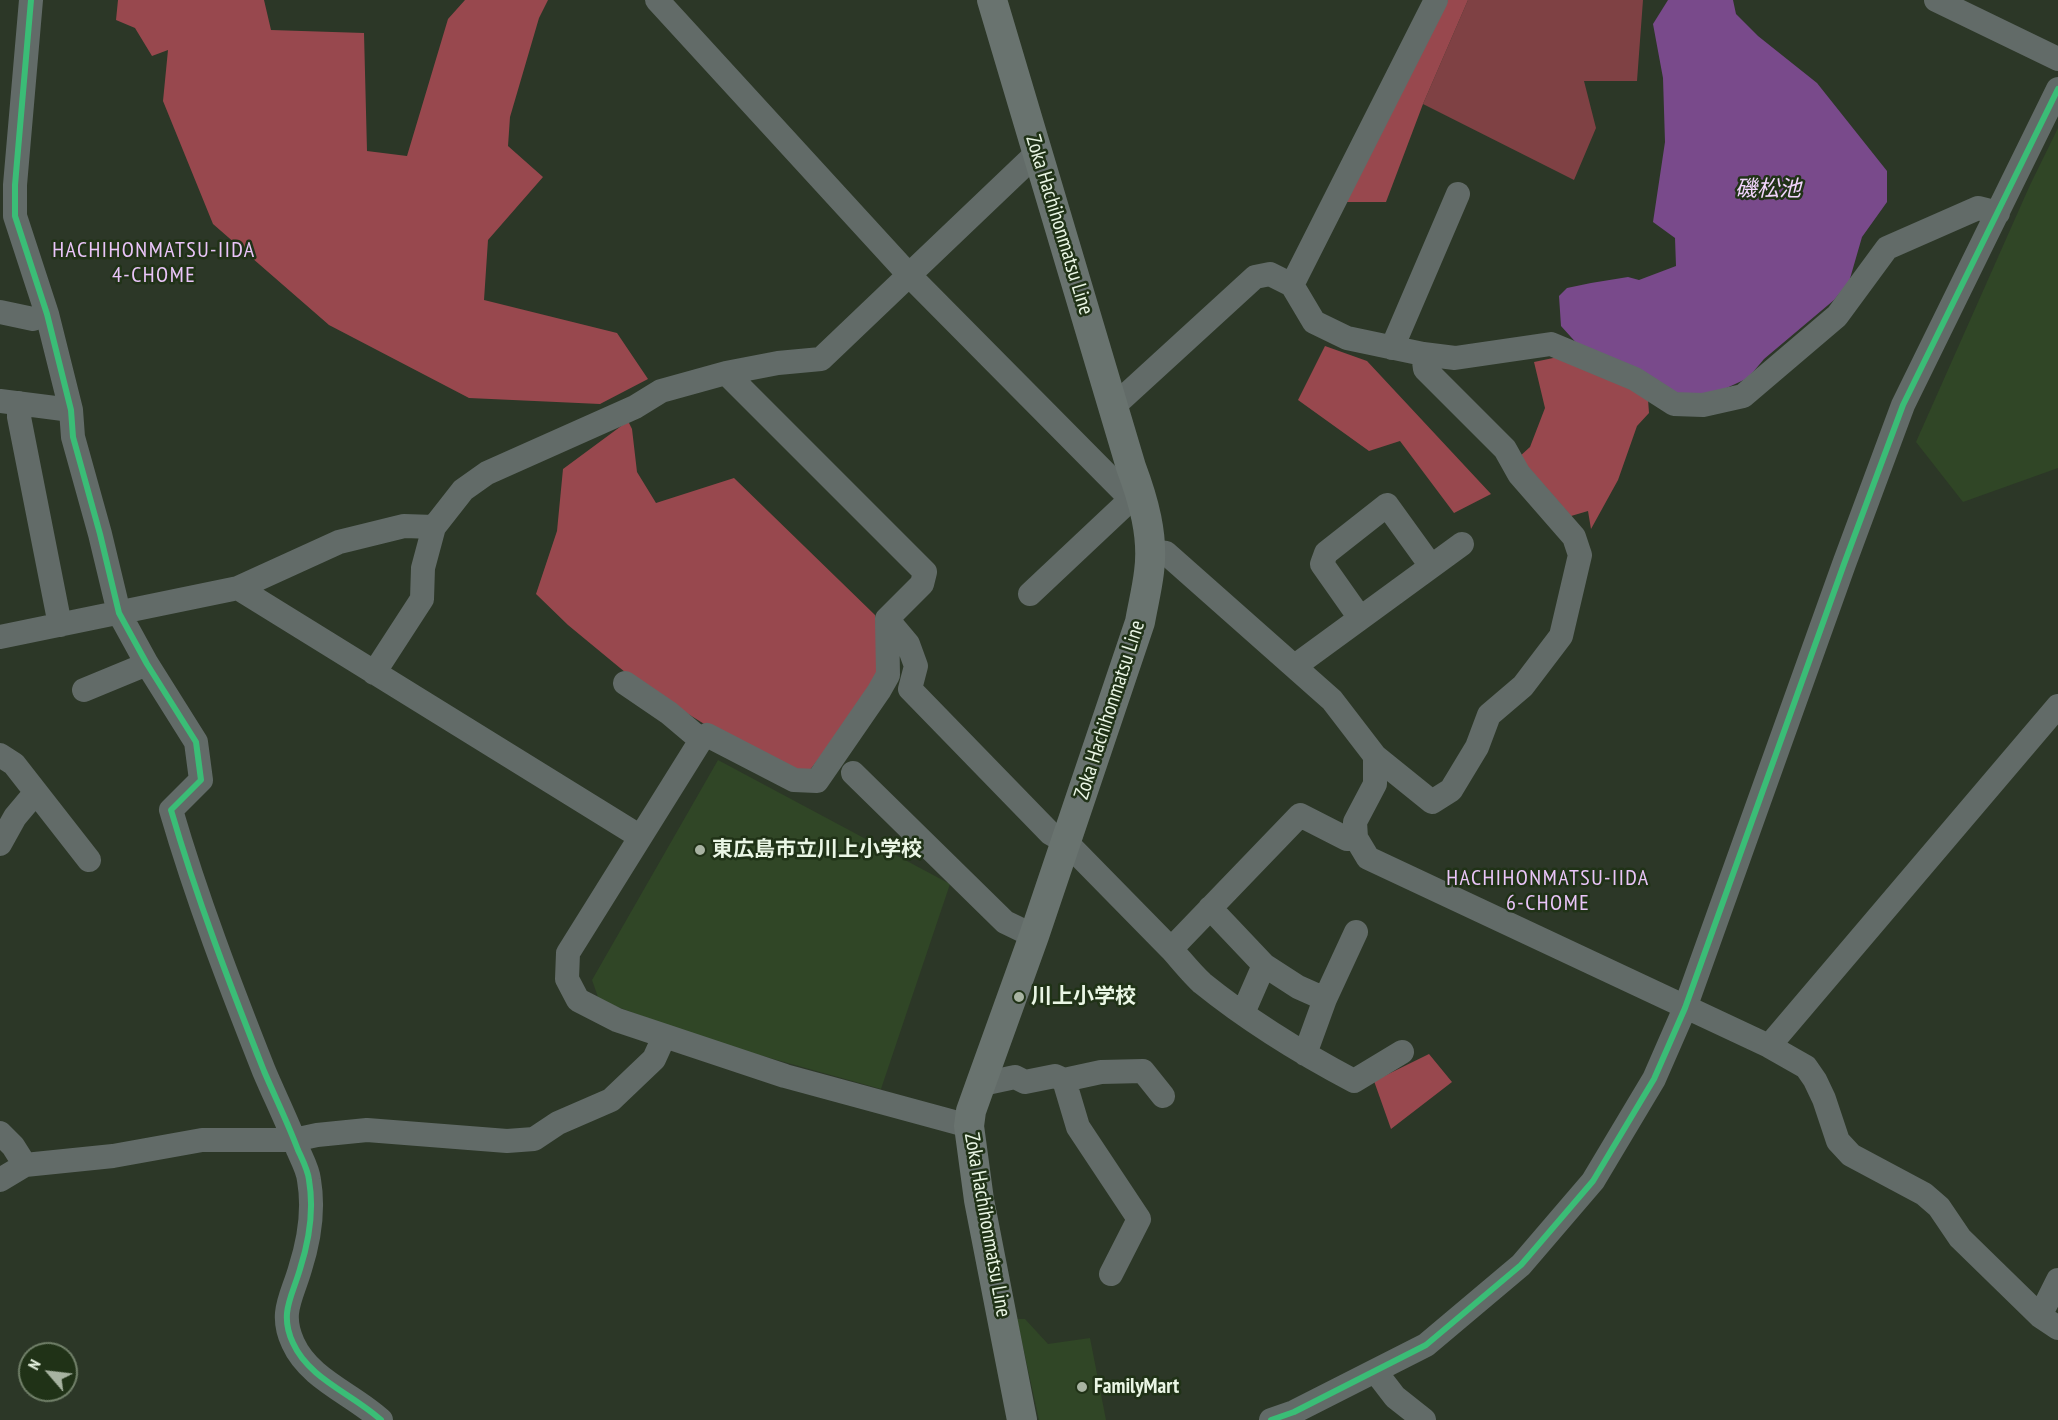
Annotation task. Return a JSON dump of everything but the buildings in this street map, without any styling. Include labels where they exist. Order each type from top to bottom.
[{"type":"main road","name":"Zoka Hachihonmatsu Line","points":[[992,0],[1114,406],[1131,467],[1150,551],[1150,571],[1140,622],[1034,936],[971,1111],[969,1126],[979,1200],[1022,1420]]},
{"type":"street","points":[[31,0],[15,185],[15,216],[47,314],[71,410],[73,437],[119,613],[147,664],[196,742],[201,780],[171,810],[186,860],[216,947],[265,1073],[309,1177],[312,1209],[301,1269],[289,1299],[286,1321],[292,1342],[302,1359],[381,1420]]},
{"type":"street","points":[[657,0],[910,276],[1137,499],[1030,594]]},
{"type":"street","points":[[1292,285],[1436,0]]},
{"type":"street","points":[[1936,0],[2058,59]]},
{"type":"street","points":[[1271,1420],[1294,1412],[1426,1345],[1521,1265],[1593,1181],[1654,1079],[1685,1008],[1903,405],[2058,89]]},
{"type":"street","points":[[374,673],[422,598],[423,568],[434,527],[464,490],[487,472],[635,406],[661,391],[726,373],[778,363],[821,359],[1037,153]]},
{"type":"street","points":[[1392,348],[1458,194]]},
{"type":"street","points":[[1114,406],[1256,277],[1270,274],[1292,285],[1314,321],[1347,338],[1423,354],[1455,357],[1551,344],[1635,379],[1674,404],[1703,405],[1743,396],[1837,316],[1887,248],[1978,208],[1998,213]]},
{"type":"street","points":[[0,312],[33,319],[47,314]]},
{"type":"street","points":[[1150,551],[1166,553],[1295,666],[1332,700],[1374,756],[1432,802],[1452,790],[1477,747],[1489,715],[1523,686],[1561,636],[1580,555],[1574,537],[1519,474],[1505,449],[1425,369],[1423,354]]},
{"type":"street","points":[[726,373],[925,572],[922,584],[887,619],[888,675],[817,781],[794,780],[707,735],[700,740],[568,953],[567,979],[578,1000],[617,1020],[785,1076],[969,1126]]},
{"type":"street","points":[[9,402],[71,410]]},
{"type":"street","points":[[9,402],[19,417],[60,625]]},
{"type":"street","points":[[1360,618],[1322,564],[1326,553],[1387,506],[1431,566]]},
{"type":"street","points":[[0,637],[238,588],[339,542],[404,526],[434,527]]},
{"type":"street","points":[[1295,666],[1462,544]]},
{"type":"street","points":[[238,588],[639,836]]},
{"type":"street","points":[[887,619],[908,644],[916,666],[910,689],[1050,833],[1066,842],[1201,982],[1305,1054],[1354,1080],[1402,1052]]},
{"type":"street","points":[[84,690],[147,664]]},
{"type":"street","points":[[624,683],[669,713],[700,740]]},
{"type":"street","points":[[1769,1046],[2058,706]]},
{"type":"street","points":[[0,755],[14,764],[89,860]]},
{"type":"street","points":[[1374,756],[1375,784],[1367,795],[1355,822],[1356,838],[1368,858],[1769,1046],[1806,1067],[1824,1100],[1838,1141],[1851,1155],[1924,1194],[1939,1207],[1960,1238],[2049,1322]]},
{"type":"street","points":[[853,773],[1005,922],[1034,936]]},
{"type":"street","points":[[0,844],[15,817],[36,792]]},
{"type":"street","points":[[1171,949],[1300,815],[1347,839],[1356,838]]},
{"type":"street","points":[[1210,908],[1264,965],[1298,987],[1325,999]]},
{"type":"street","points":[[1305,1054],[1325,999],[1356,932]]},
{"type":"street","points":[[1243,1012],[1264,965]]},
{"type":"street","points":[[0,1180],[25,1165],[113,1156],[202,1140],[294,1140],[317,1135],[367,1130],[507,1141],[534,1139],[558,1123],[611,1100],[654,1059],[664,1037]]},
{"type":"street","points":[[981,1083],[1015,1077],[1025,1082],[1055,1076],[1064,1080],[1101,1072],[1143,1071],[1163,1096]]},
{"type":"street","points":[[1064,1080],[1078,1127],[1139,1219],[1110,1274]]},
{"type":"street","points":[[0,1133],[13,1146],[25,1165]]},
{"type":"street","points":[[2049,1322],[2058,1280]]},
{"type":"street","points":[[1375,1371],[1395,1397],[1424,1420]]},
{"type":"shaded area","points":[[118,0],[264,0],[271,30],[364,33],[367,151],[407,156],[448,19],[465,0],[548,0],[539,18],[510,117],[508,146],[543,177],[488,240],[484,300],[617,333],[648,379],[600,404],[469,398],[329,325],[213,224],[163,101],[168,50],[152,56],[135,28],[116,20]]},
{"type":"shaded area","points":[[1448,0],[1468,0],[1423,104],[1386,202],[1346,202]]},
{"type":"shaded area","points":[[1468,0],[1643,0],[1637,81],[1584,81],[1596,128],[1574,180],[1423,104]]},
{"type":"shaded area","points":[[2058,128],[2058,468],[1963,502],[1916,442],[2030,185]]},
{"type":"shaded area","points":[[1325,346],[1367,361],[1491,494],[1454,513],[1400,441],[1369,451],[1298,400]]},
{"type":"shaded area","points":[[1558,357],[1622,380],[1648,399],[1649,413],[1637,426],[1618,480],[1591,529],[1588,511],[1571,516],[1519,457],[1530,447],[1545,408],[1534,362]]},
{"type":"shaded area","points":[[628,421],[632,429],[637,472],[656,503],[734,478],[875,615],[882,678],[802,780],[733,742],[637,682],[568,625],[536,594],[557,531],[563,469]]},
{"type":"shaded area","name":"東広島市立川上小学校","points":[[718,760],[950,884],[881,1089],[709,1041],[599,1000],[592,980]]},
{"type":"shaded area","points":[[1429,1054],[1452,1082],[1391,1129],[1374,1081]]},
{"type":"shaded area","points":[[1017,1319],[1025,1319],[1048,1344],[1090,1338],[1106,1420],[1039,1420]]},
{"type":"water","name":"磯松池","points":[[1668,0],[1733,0],[1736,14],[1758,36],[1817,83],[1887,171],[1887,202],[1862,237],[1849,282],[1834,300],[1764,359],[1748,378],[1718,392],[1684,396],[1580,347],[1561,326],[1559,296],[1567,288],[1628,277],[1639,280],[1676,266],[1675,238],[1653,222],[1665,142],[1663,78],[1653,24]]},
{"type":"cycle path","points":[[31,0],[15,185],[15,216],[47,314],[71,410],[73,437],[119,613],[147,664],[196,742],[201,780],[171,810],[181,843],[239,1006],[308,1176],[311,1202],[310,1225],[303,1258],[288,1305],[289,1332],[300,1356],[310,1367],[381,1420]]},
{"type":"cycle path","points":[[1271,1420],[1294,1412],[1426,1345],[1521,1265],[1593,1181],[1654,1079],[1685,1008],[1903,405],[2058,89]]},
{"type":"place","name":"東広島市立川上小学校","points":[[700,850]]},
{"type":"place","name":"川上小学校","points":[[1019,997]]},
{"type":"place","name":"FamilyMart","points":[[1082,1387]]},
{"type":"district","name":"HACHIHONMATSU-IIDA 4-CHOME","points":[[154,264]]},
{"type":"district","name":"HACHIHONMATSU-IIDA 6-CHOME","points":[[1548,892]]}]
